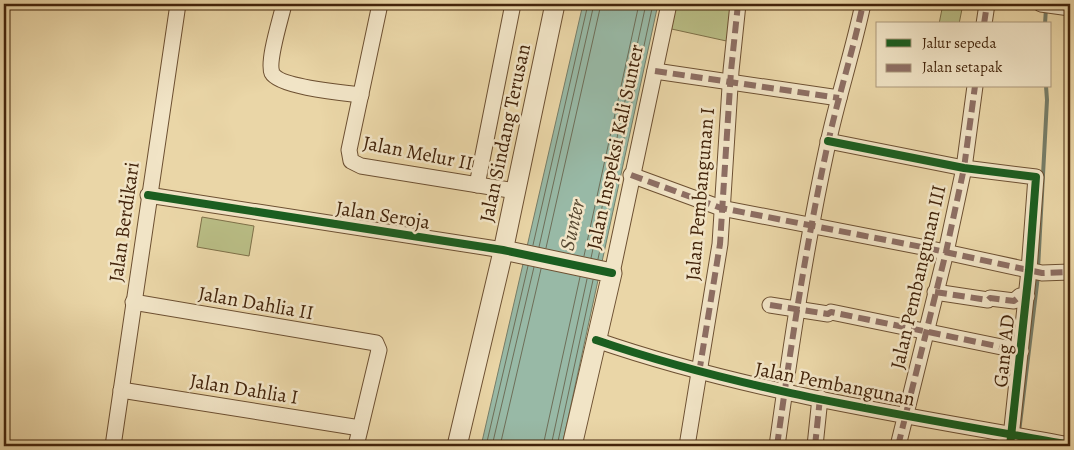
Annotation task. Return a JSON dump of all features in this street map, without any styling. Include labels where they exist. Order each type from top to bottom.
[{"type":"street","name":"Jalan Berdikari","points":[[113,446],[148,195],[178,4]]},
{"type":"street","points":[[284,4],[272,63],[273,74],[277,78],[294,84],[361,96]]},
{"type":"street","name":"Jalan Melur II","points":[[380,4],[349,150],[350,162],[361,166],[516,191]]},
{"type":"street","points":[[477,184],[512,4]]},
{"type":"street","name":"Jalan Sindang Terusan","points":[[457,446],[511,252],[516,191],[555,4]]},
{"type":"street","name":"Jalan Inspeksi Kali Sunter","points":[[572,446],[596,340],[607,272],[631,175],[669,4]]},
{"type":"street","name":"Jalan Pembangunan I","points":[[687,446],[720,244],[730,81],[738,4]]},
{"type":"street","points":[[776,446],[796,309],[811,225],[828,141],[863,4]]},
{"type":"street","points":[[984,22],[987,4]]},
{"type":"street","points":[[1046,4],[1070,8]]},
{"type":"street","points":[[654,71],[839,98]]},
{"type":"street","name":"Jalan Pembangunan III","points":[[898,446],[946,252],[964,168],[976,88]]},
{"type":"street","points":[[828,141],[964,168]]},
{"type":"street","name":"Gang AD","points":[[964,168],[1036,177],[1035,271],[1026,296],[1016,438]]},
{"type":"street","points":[[631,175],[721,208],[1035,271],[1070,272]]},
{"type":"street","name":"Jalan Seroja","points":[[148,195],[511,252],[607,272]]},
{"type":"street","points":[[935,292],[988,300],[990,298],[1014,301],[1020,296],[1026,296]]},
{"type":"street","name":"Jalan Dahlia II","points":[[133,302],[373,342],[378,345],[379,350],[360,428]]},
{"type":"street","points":[[770,305],[828,314],[831,312],[1021,351]]},
{"type":"street","name":"Jalan Pembangunan","points":[[596,340],[698,373],[1016,438],[1070,445]]},
{"type":"street","name":"Jalan Dahlia I","points":[[121,390],[360,428]]},
{"type":"street","points":[[815,446],[820,398]]},
{"type":"street","points":[[356,446],[360,428]]},
{"type":"green space","points":[[672,4],[735,4],[731,42],[667,28]]},
{"type":"green space","points":[[943,4],[963,4],[959,22],[939,22]]},
{"type":"green space","points":[[202,217],[254,226],[249,256],[197,247]]},
{"type":"water","name":"Sunter","points":[[583,4],[658,4],[562,446],[481,446]]},
{"type":"waterway","points":[[1045,22],[1046,8]]},
{"type":"waterway","points":[[1038,269],[1046,88]]},
{"type":"waterway","points":[[1019,432],[1038,276]]},
{"type":"marked path","points":[[699,373],[720,244],[731,71],[738,4]]},
{"type":"marked path","points":[[777,446],[799,294],[820,181],[863,4]]},
{"type":"marked path","points":[[984,22],[987,4]]},
{"type":"marked path","points":[[1041,4],[1070,8]]},
{"type":"marked path","points":[[655,71],[839,98]]},
{"type":"marked path","points":[[898,446],[946,252],[964,168],[975,88]]},
{"type":"marked path","points":[[631,175],[721,208],[922,247],[1042,273],[1070,272]]},
{"type":"marked path","points":[[935,292],[988,300],[990,298],[1014,301],[1020,296],[1027,296]]},
{"type":"marked path","points":[[770,305],[828,314],[831,312],[1021,351]]},
{"type":"marked path","points":[[815,446],[820,398]]},
{"type":"cycle path","points":[[828,141],[964,168],[1036,177],[1029,270],[1010,446]]},
{"type":"cycle path","points":[[148,195],[503,250],[612,273]]},
{"type":"cycle path","points":[[596,340],[654,359],[772,389],[831,402],[1070,445]]}]
